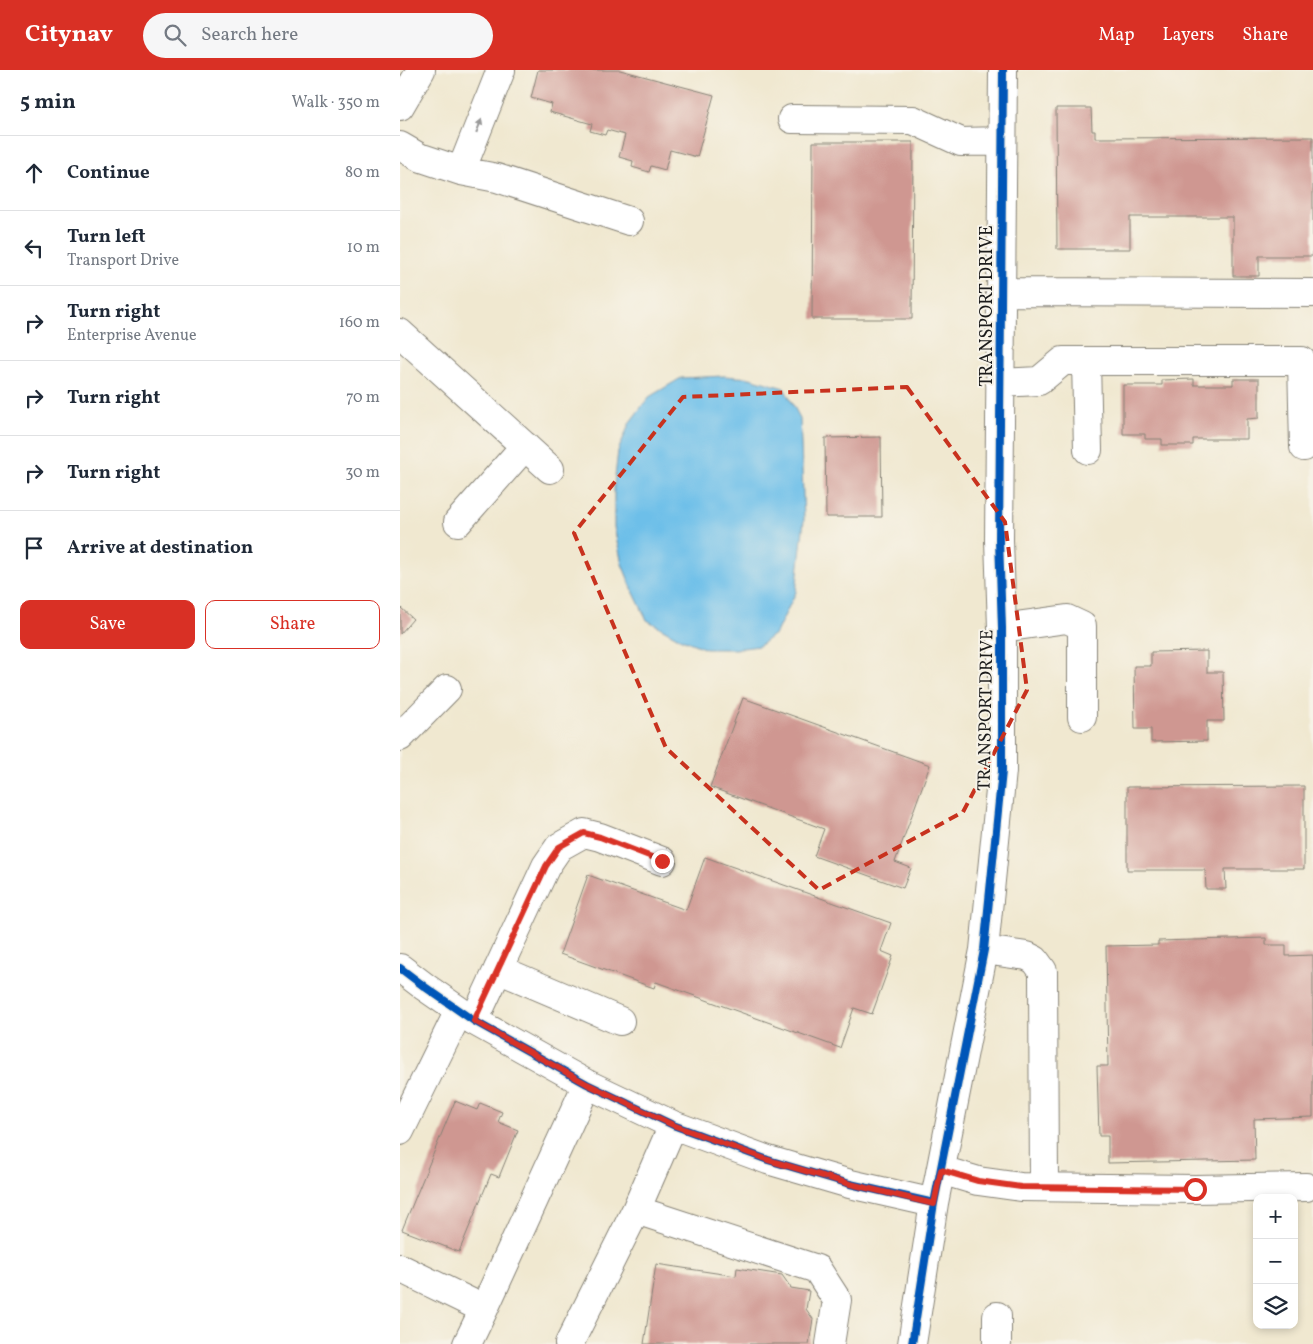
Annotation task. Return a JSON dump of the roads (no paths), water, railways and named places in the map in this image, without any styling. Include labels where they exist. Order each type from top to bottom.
[{"type":"street","points":[[400,106],[421,70]]},
{"type":"street","points":[[461,171],[500,70]]},
{"type":"street","name":"TRANSPORT DRIVE","points":[[912,1344],[934,1204],[984,950],[1002,772],[1002,628],[999,540],[1003,70]]},
{"type":"street","points":[[792,119],[912,120],[961,142],[1002,141]]},
{"type":"street","points":[[400,146],[420,156],[461,171],[497,178],[629,221]]},
{"type":"street","points":[[1000,292],[1313,293]]},
{"type":"street","points":[[400,333],[550,469]]},
{"type":"street","points":[[1000,383],[1039,381],[1063,361],[1302,361],[1304,447]]},
{"type":"street","points":[[1086,361],[1088,450]]},
{"type":"street","points":[[458,522],[525,446]]},
{"type":"street","points":[[1002,628],[1067,619],[1082,626],[1082,718]]},
{"type":"street","points":[[400,738],[447,689]]},
{"type":"street","points":[[400,1131],[466,1016],[498,969],[546,866],[559,847],[584,833],[600,837],[662,861]]},
{"type":"street","points":[[984,950],[1028,956],[1035,960],[1043,971],[1044,1187]]},
{"type":"street","points":[[400,968],[466,1016],[587,1084],[673,1125],[768,1160],[850,1184],[934,1204]]},
{"type":"street","points":[[498,969],[620,1021]]},
{"type":"street","points":[[467,1344],[587,1084]]},
{"type":"street","points":[[569,1344],[636,1210],[673,1125]]},
{"type":"street","points":[[941,1170],[978,1181],[1021,1187],[1195,1189],[1306,1187]]},
{"type":"street","points":[[636,1210],[817,1269],[837,1300],[830,1344]]},
{"type":"street","points":[[400,1268],[484,1309]]},
{"type":"street","points":[[997,1316],[997,1344]]},
{"type":"water","points":[[724,376],[750,378],[784,388],[800,418],[804,520],[796,592],[776,633],[759,646],[735,649],[706,649],[677,637],[647,620],[622,564],[614,527],[614,485],[618,451],[630,422],[649,397],[681,378]]}]
